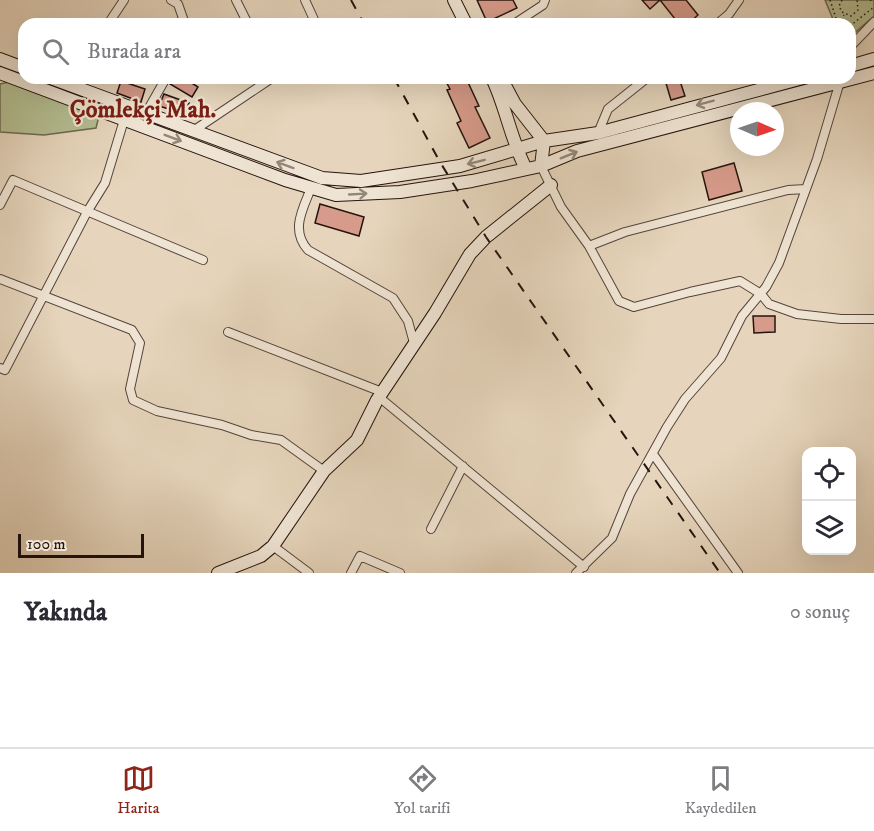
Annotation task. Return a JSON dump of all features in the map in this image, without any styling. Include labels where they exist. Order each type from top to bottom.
[{"type":"main road","points":[[454,0],[463,18]]},
{"type":"main road","points":[[462,0],[470,18]]},
{"type":"main road","points":[[0,59],[18,66]]},
{"type":"main road","points":[[856,64],[874,59]]},
{"type":"main road","points":[[0,73],[18,80]]},
{"type":"main road","points":[[856,77],[874,73]]},
{"type":"main road","points":[[29,84],[311,188],[336,195],[400,192],[526,170],[578,151],[825,84]]},
{"type":"main road","points":[[81,84],[146,113],[322,178],[361,181],[460,166],[544,141],[598,133],[781,84]]},
{"type":"main road","points":[[495,84],[516,150],[526,170]]},
{"type":"main road","points":[[504,84],[515,104],[544,141],[541,166]]},
{"type":"main road","points":[[218,573],[240,569],[273,546],[324,471],[357,440],[381,395],[470,254],[486,237],[550,185]]},
{"type":"street","points":[[112,18],[124,0]]},
{"type":"street","points":[[171,0],[178,4],[183,18]]},
{"type":"street","points":[[236,0],[245,18]]},
{"type":"street","points":[[305,0],[313,18]]},
{"type":"street","points":[[523,18],[537,9],[545,0]]},
{"type":"street","points":[[724,18],[739,0]]},
{"type":"street","points":[[856,41],[874,22]]},
{"type":"street","points":[[146,113],[163,84]]},
{"type":"street","points":[[193,131],[263,84]]},
{"type":"street","points":[[598,133],[608,109],[639,84]]},
{"type":"street","points":[[576,573],[612,538],[630,494],[666,427],[685,399],[721,358],[742,316],[766,287],[779,263],[817,159],[839,84]]},
{"type":"street","points":[[0,368],[5,370],[87,212],[105,183],[124,120]]},
{"type":"street","points":[[541,166],[561,207],[589,246],[619,301],[634,307],[740,281],[760,294],[769,304],[797,314],[841,319],[874,319]]},
{"type":"street","points":[[0,204],[13,180],[202,260]]},
{"type":"street","points":[[311,188],[300,216],[300,242],[308,250],[393,298],[408,321],[414,343]]},
{"type":"street","points":[[589,246],[606,238],[646,226],[788,190],[806,189]]},
{"type":"street","points":[[0,279],[132,330],[140,343],[130,389],[133,400],[157,411],[222,425],[251,435],[281,440],[324,471]]},
{"type":"street","points":[[228,332],[381,395],[584,567]]},
{"type":"street","points":[[653,454],[738,573]]},
{"type":"street","points":[[431,529],[463,466]]},
{"type":"street","points":[[273,546],[309,573]]},
{"type":"street","points":[[351,573],[360,556],[400,573]]},
{"type":"path","points":[[830,0],[836,18]]},
{"type":"path","points":[[842,0],[840,9],[844,15]]},
{"type":"path","points":[[857,0],[859,8],[865,14]]},
{"type":"path","points":[[870,0],[874,2]]},
{"type":"path","points":[[856,21],[874,7]]},
{"type":"path","points":[[844,15],[854,15],[859,8]]},
{"type":"green space","points":[[825,0],[874,0],[874,16],[856,32],[856,18],[832,18]]},
{"type":"green space","points":[[9,82],[99,116],[96,128],[44,135],[0,132],[0,84]]},
{"type":"building","points":[[477,0],[513,0],[517,8],[496,18],[485,18]]},
{"type":"building","points":[[642,0],[660,0],[650,9]]},
{"type":"building","points":[[660,0],[686,0],[698,15],[695,18],[674,18]]},
{"type":"building","points":[[120,84],[130,84],[145,89],[141,102],[117,93]]},
{"type":"building","points":[[170,84],[193,84],[198,87],[192,97]]},
{"type":"building","points":[[447,84],[469,84],[479,106],[475,107],[490,138],[469,148],[457,123],[461,121],[447,90],[450,89]]},
{"type":"building","points":[[666,84],[681,84],[685,96],[671,100]]},
{"type":"building","points":[[164,94],[189,103],[185,114],[159,106]]},
{"type":"building","points":[[734,163],[742,191],[709,200],[702,172]]},
{"type":"building","points":[[320,204],[364,217],[359,236],[315,223]]},
{"type":"building","points":[[753,316],[775,316],[775,332],[754,333]]},
{"type":"railway","points":[[351,0],[361,18]]},
{"type":"railway","points":[[397,84],[440,162],[486,237],[720,573]]},
{"type":"district","name":"Çömlekçi Mah.","points":[[143,109]]}]
